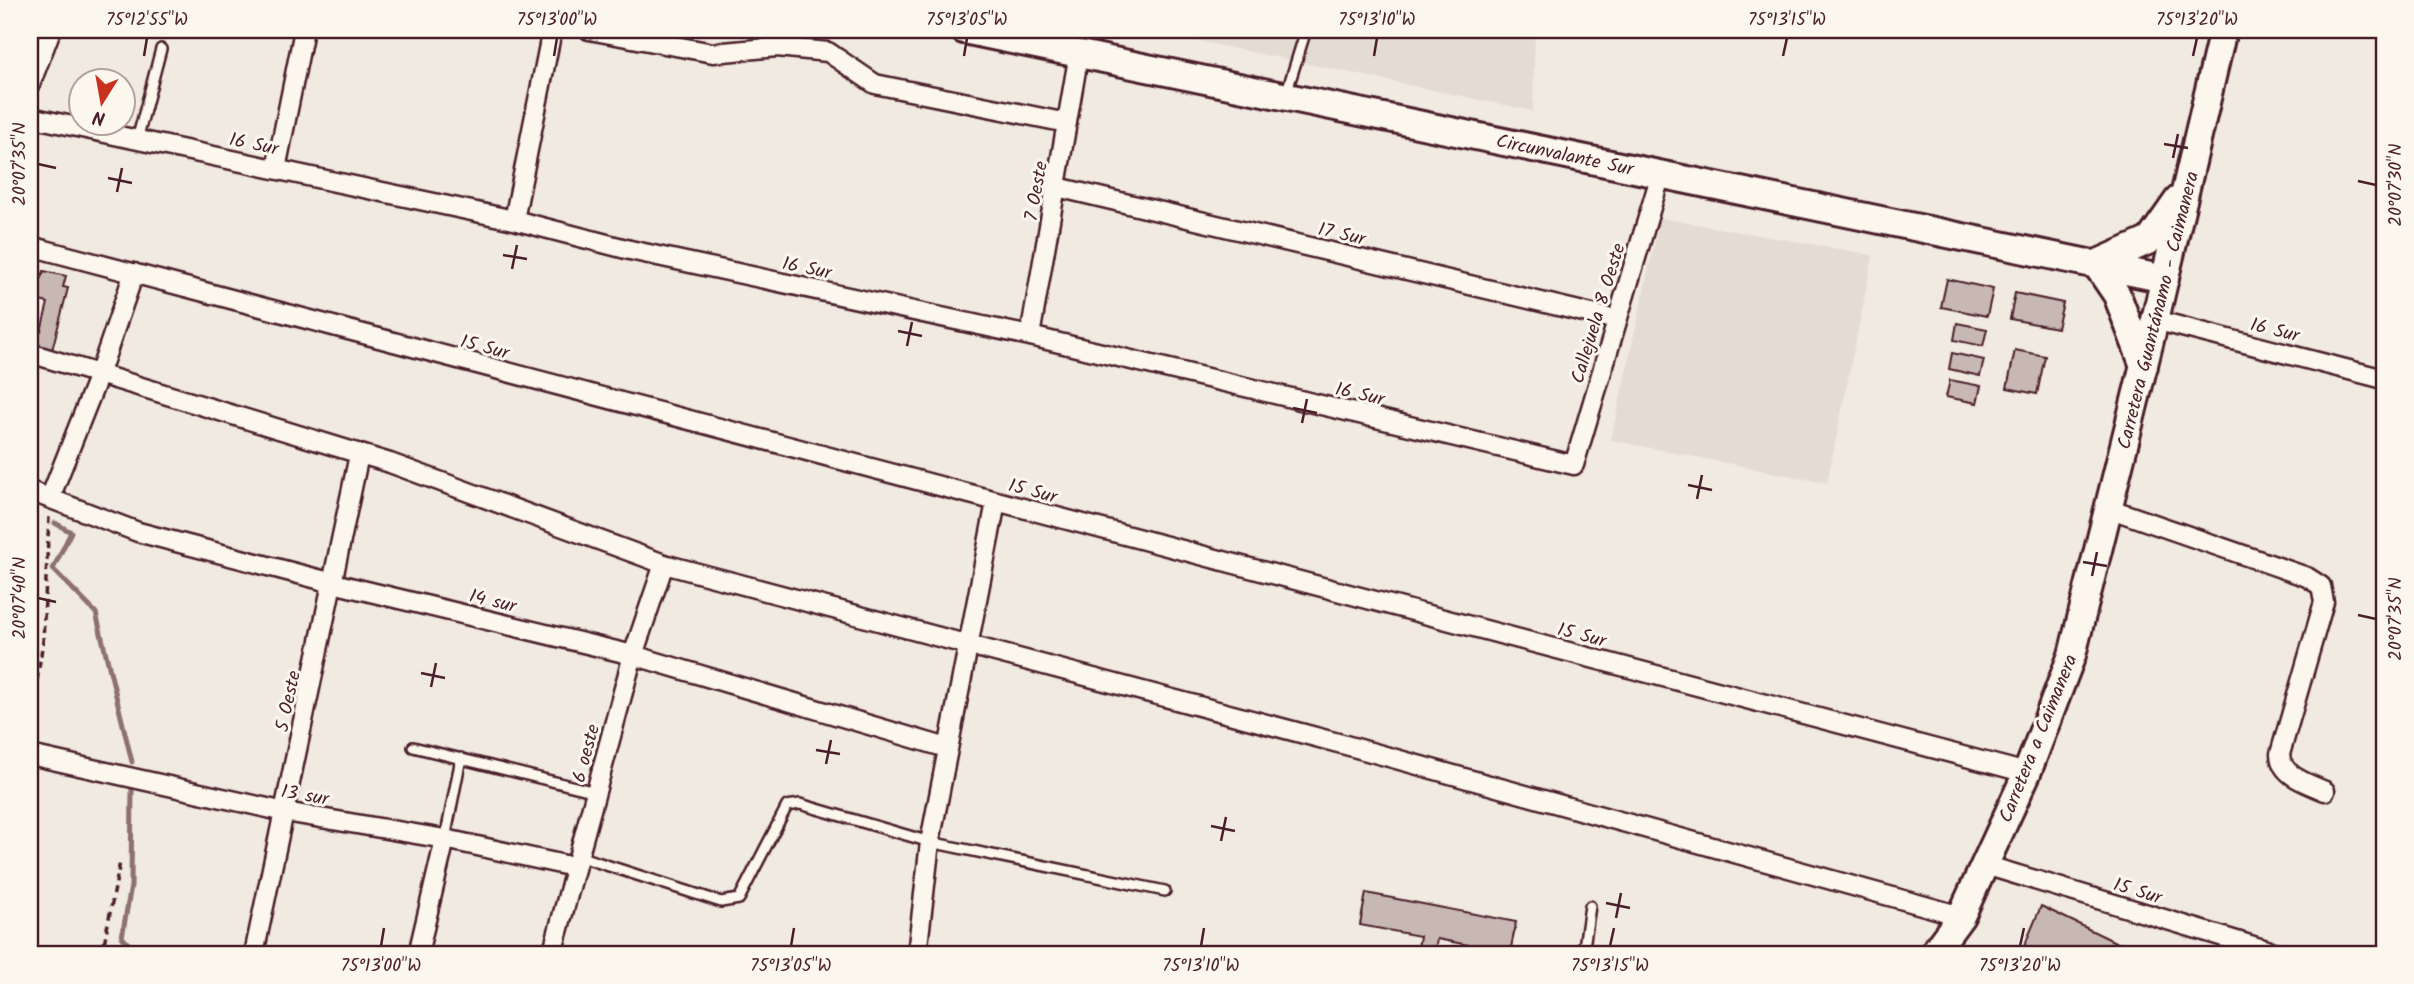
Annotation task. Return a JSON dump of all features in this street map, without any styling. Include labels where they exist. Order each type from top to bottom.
[{"type":"main road","name":"Circunvalante Sur","points":[[964,30],[2165,279]]},
{"type":"main road","name":"Carretera Guantánamo - Caimanera","points":[[2108,508],[2223,30]]},
{"type":"main road","points":[[2144,366],[2117,295],[2096,264],[2150,240],[2187,187]]},
{"type":"main road","name":"Carretera a Caimanera","points":[[1936,953],[1961,916],[2027,773],[2071,655],[2108,508]]},
{"type":"street","points":[[30,85],[51,30]]},
{"type":"street","points":[[276,169],[304,30]]},
{"type":"street","points":[[514,220],[552,30]]},
{"type":"street","points":[[589,30],[713,53],[777,47],[828,52],[875,84],[1068,123]]},
{"type":"street","name":"7 Oeste","points":[[1030,336],[1079,53]]},
{"type":"street","name":"16 Sur","points":[[30,117],[514,220],[630,250],[1030,336],[1574,465]]},
{"type":"street","name":"Callejuela 8 Oeste","points":[[1574,465],[1661,174]]},
{"type":"street","name":"17 Sur","points":[[1057,187],[1617,320]]},
{"type":"street","name":"15 Sur","points":[[30,246],[2027,773]]},
{"type":"street","points":[[50,498],[100,372],[134,273]]},
{"type":"street","name":"16 Sur","points":[[2155,320],[2384,379]]},
{"type":"street","points":[[30,353],[100,372],[390,463],[664,564],[968,647],[1342,744],[1961,916]]},
{"type":"street","name":"5 Oeste","points":[[254,954],[359,455]]},
{"type":"street","name":"14 sur","points":[[30,491],[138,532],[333,583],[633,655],[947,748]]},
{"type":"street","points":[[917,954],[930,842],[996,502]]},
{"type":"street","points":[[2108,508],[2307,577],[2321,586],[2324,602],[2280,754],[2281,762],[2290,775],[2325,791]]},
{"type":"street","name":"6 oeste","points":[[552,954],[575,861],[633,655],[664,564]]},
{"type":"street","name":"13 sur","points":[[30,755],[285,812],[575,861]]},
{"type":"street","points":[[418,954],[445,839]]},
{"type":"street","name":"15 Sur","points":[[1985,865],[2280,954]]},
{"type":"lane","points":[[1286,96],[1306,30]]},
{"type":"lane","points":[[137,139],[161,49]]},
{"type":"lane","points":[[413,747],[596,792]]},
{"type":"lane","points":[[445,839],[461,758]]},
{"type":"lane","points":[[575,861],[721,902],[739,899],[745,893],[786,806],[800,804],[930,842],[1166,891]]},
{"type":"lane","points":[[1583,954],[1590,906]]},
{"type":"path","points":[[30,727],[43,641],[50,498]]},
{"type":"path","points":[[102,954],[120,862]]},
{"type":"shaded area","points":[[1147,30],[1535,30],[1533,111]]},
{"type":"shaded area","points":[[1660,218],[1873,255],[1827,483],[1611,440]]},
{"type":"building","points":[[44,271],[66,276],[63,287],[68,288],[51,354],[30,352],[30,329],[41,331],[48,303],[36,300],[38,293],[35,292]]},
{"type":"building","points":[[1947,279],[1993,289],[1987,316],[1941,307]]},
{"type":"building","points":[[2015,293],[2063,303],[2057,328],[2010,319]]},
{"type":"building","points":[[1957,323],[1987,329],[1983,346],[1954,340]]},
{"type":"building","points":[[2015,350],[2045,356],[2037,394],[2007,388]]},
{"type":"building","points":[[1952,353],[1984,360],[1980,376],[1949,369]]},
{"type":"building","points":[[1950,380],[1981,386],[1977,403],[1946,397]]},
{"type":"building","points":[[1366,893],[1516,922],[1510,953],[1437,939],[1434,954],[1417,954],[1420,936],[1360,925]]},
{"type":"building","points":[[2041,906],[2140,954],[2021,954]]},
{"type":"waterway","points":[[55,523],[71,532],[53,569],[96,613],[132,762]]},
{"type":"waterway","points":[[132,786],[131,886],[122,937],[137,954]]}]
